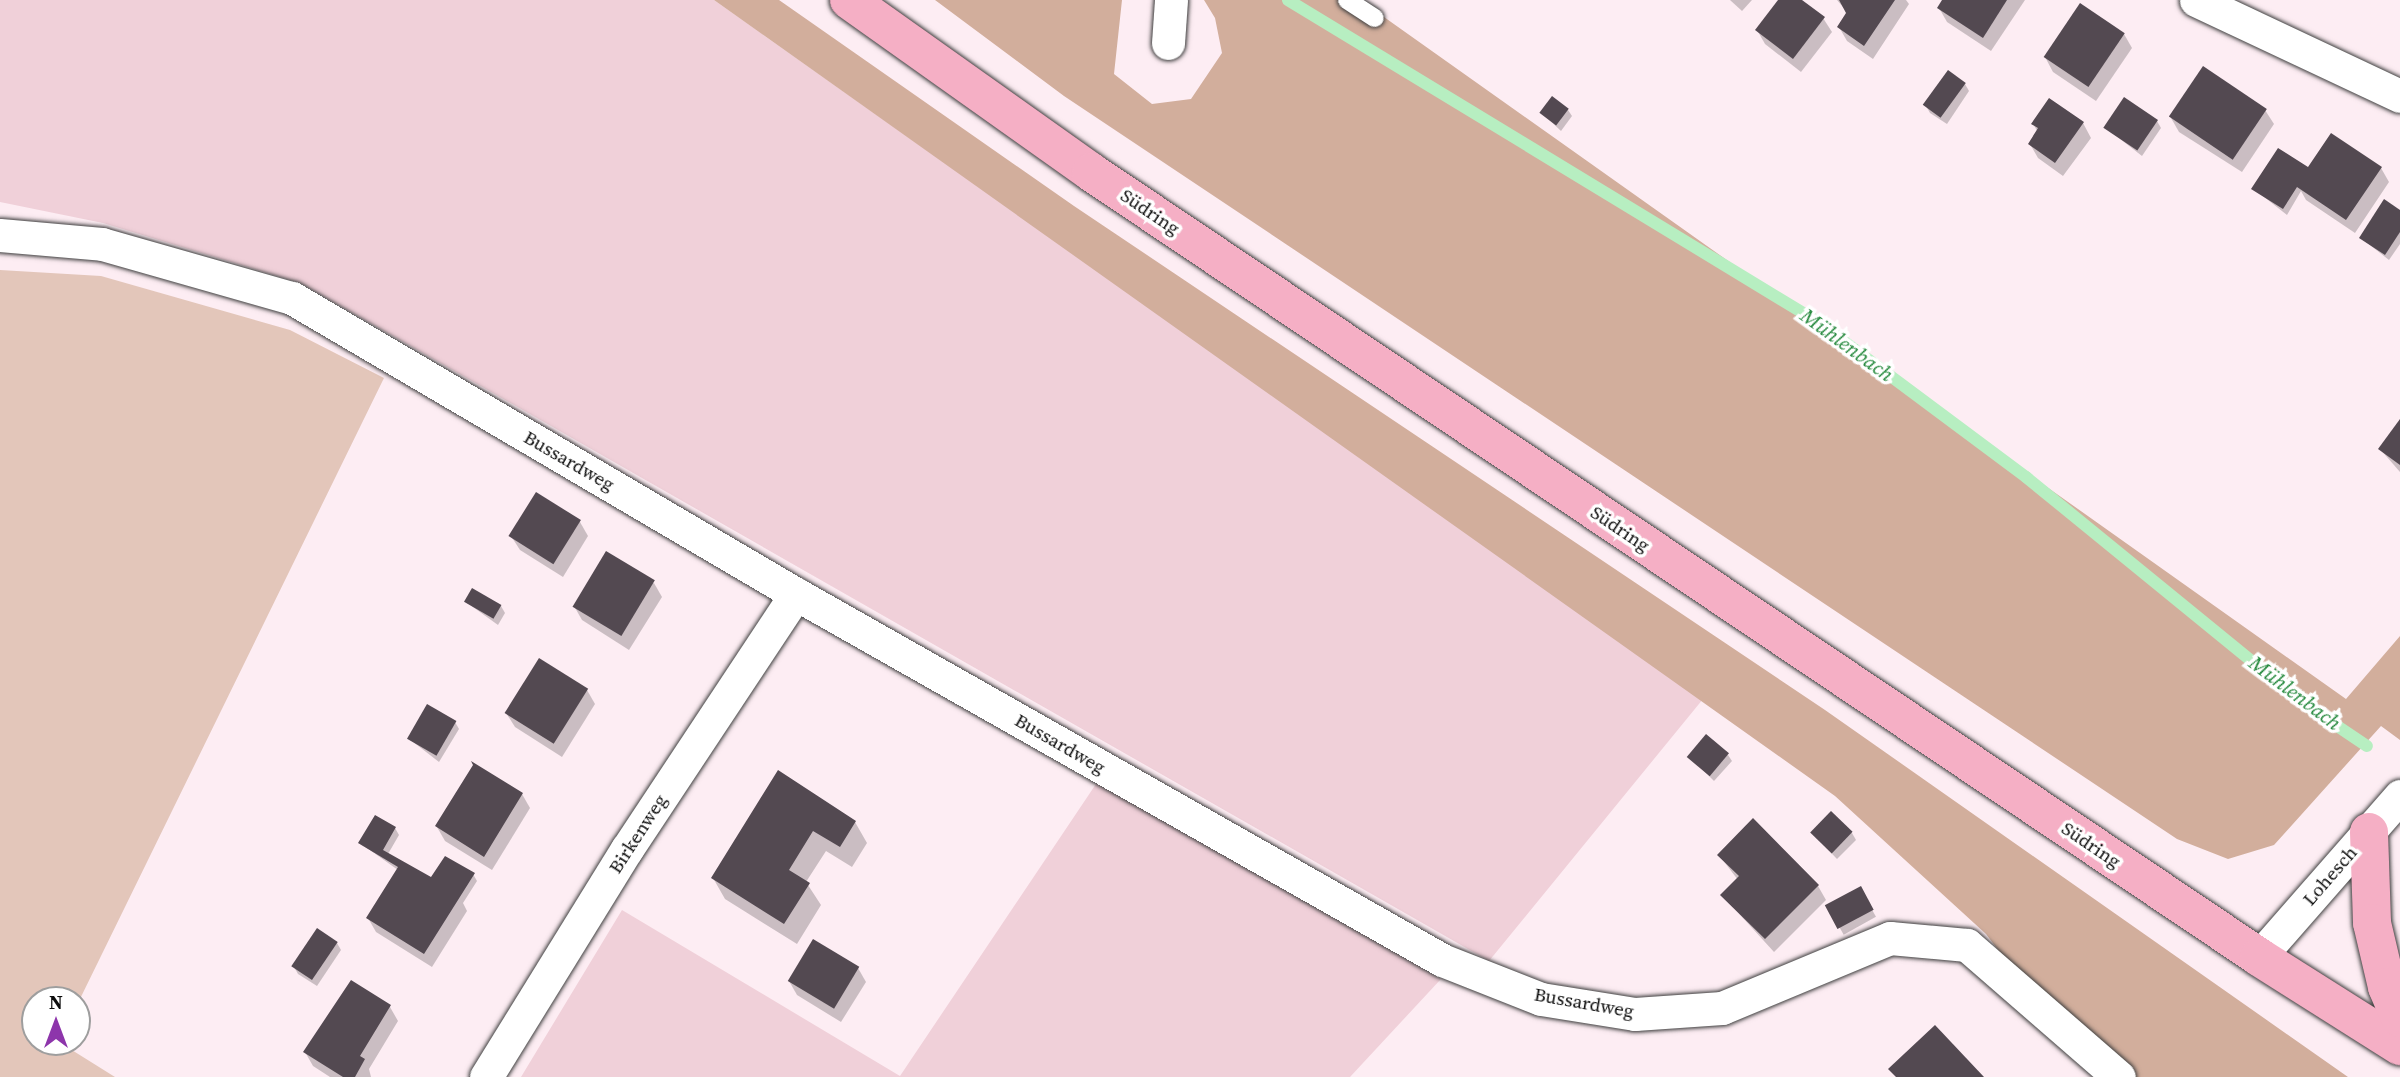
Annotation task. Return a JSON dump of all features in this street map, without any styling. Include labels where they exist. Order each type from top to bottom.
[{"type":"main road","name":"Südring","points":[[849,0],[1091,172],[2259,957],[2400,1046]]},
{"type":"main road","points":[[2369,832],[2372,923],[2387,987],[2400,1018]]},
{"type":"street","points":[[1168,43],[1171,0]]},
{"type":"street","points":[[2196,0],[2400,96]]},
{"type":"street","name":"Bussardweg","points":[[0,235],[102,244],[292,299],[796,594],[1442,960],[1541,999],[1635,1014],[1722,1008],[1890,938],[1967,945],[2119,1077]]},
{"type":"street","name":"Birkenweg","points":[[486,1077],[627,849],[796,594]]},
{"type":"street","name":"Lohesch","points":[[2259,957],[2400,796]]},
{"type":"lane","points":[[1347,0],[1375,18]]},
{"type":"shaded area","points":[[0,0],[714,0],[1703,699],[1489,961],[300,283],[103,223],[0,202]]},
{"type":"shaded area","points":[[714,0],[779,0],[1074,206],[1825,710],[2348,1077],[2094,1077],[1986,934],[1835,796]]},
{"type":"shaded area","points":[[935,0],[1122,0],[1114,74],[1152,104],[1191,99],[1222,53],[1215,18],[1204,0],[1360,0],[2346,699],[2400,636],[2400,740],[2381,726],[2274,845],[2228,859],[2177,839],[1064,96]]},
{"type":"shaded area","points":[[0,270],[101,276],[290,330],[384,378],[86,986],[21,986],[21,1056],[81,1056],[115,1077],[0,1077]]},
{"type":"shaded area","points":[[1098,781],[1441,979],[1350,1077],[521,1077],[622,910],[900,1076]]},
{"type":"building","points":[[1778,0],[1802,0],[1825,17],[1793,59],[1755,30]]},
{"type":"building","points":[[1839,0],[1895,0],[1864,46],[1837,27],[1846,13]]},
{"type":"building","points":[[1942,0],[2007,0],[1983,38],[1937,8]]},
{"type":"building","points":[[2080,3],[2125,33],[2088,87],[2044,57]]},
{"type":"building","points":[[2203,66],[2267,109],[2233,160],[2169,117]]},
{"type":"building","points":[[1948,70],[1966,83],[1941,118],[1923,105]]},
{"type":"building","points":[[1552,96],[1569,109],[1556,125],[1539,113]]},
{"type":"building","points":[[2124,97],[2158,120],[2137,151],[2103,128]]},
{"type":"building","points":[[2049,98],[2084,122],[2055,163],[2028,144],[2038,128],[2031,124]]},
{"type":"building","points":[[2331,133],[2382,167],[2346,220],[2297,187],[2283,209],[2251,189],[2278,148],[2308,167]]},
{"type":"building","points":[[2384,199],[2400,210],[2400,232],[2385,255],[2359,238]]},
{"type":"building","points":[[2400,419],[2400,465],[2378,449]]},
{"type":"building","points":[[536,492],[581,520],[553,564],[508,536]]},
{"type":"building","points":[[606,551],[655,580],[621,636],[573,607]]},
{"type":"building","points":[[472,588],[501,605],[493,619],[464,602]]},
{"type":"building","points":[[539,658],[588,689],[554,744],[505,713]]},
{"type":"building","points":[[427,704],[456,721],[436,756],[407,739]]},
{"type":"building","points":[[1706,734],[1729,753],[1710,776],[1687,757]]},
{"type":"building","points":[[471,761],[523,793],[484,857],[435,826],[473,765]]},
{"type":"building","points":[[778,770],[856,821],[840,847],[813,831],[789,870],[810,883],[784,924],[711,878]]},
{"type":"building","points":[[1831,811],[1853,832],[1832,853],[1810,833]]},
{"type":"building","points":[[375,815],[396,827],[383,850],[431,877],[445,856],[475,873],[424,954],[366,918],[398,867],[358,843]]},
{"type":"building","points":[[1753,818],[1819,885],[1765,939],[1720,895],[1739,876],[1717,855]]},
{"type":"building","points":[[1861,886],[1874,910],[1837,929],[1825,905]]},
{"type":"building","points":[[317,928],[338,942],[312,980],[291,966]]},
{"type":"building","points":[[813,939],[859,967],[834,1009],[788,981]]},
{"type":"building","points":[[351,980],[391,1005],[360,1056],[365,1059],[355,1077],[343,1077],[303,1052]]},
{"type":"building","points":[[1935,1025],[1984,1077],[1896,1077],[1888,1069]]},
{"type":"waterway","name":"Mühlenbach","points":[[1288,0],[1818,322],[2026,477],[2303,703],[2367,746]]}]
